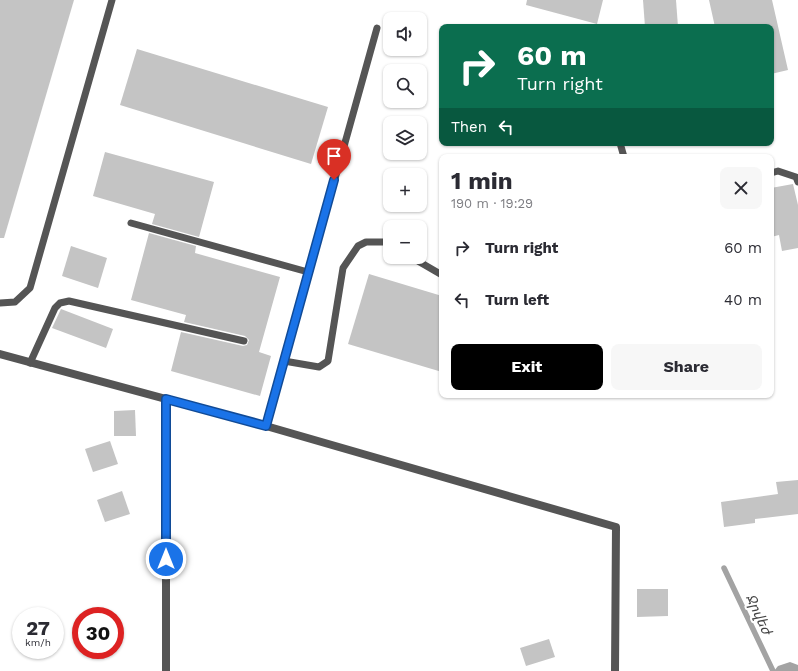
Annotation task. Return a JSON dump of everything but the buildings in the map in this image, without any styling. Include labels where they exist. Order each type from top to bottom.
[{"type":"street","points":[[0,354],[266,426],[616,527],[615,671]]},
{"type":"street","points":[[166,399],[166,671]]},
{"type":"lane","points":[[0,303],[14,302],[30,288],[112,0]]},
{"type":"lane","points":[[266,426],[377,28]]},
{"type":"lane","points":[[774,172],[778,171],[796,177],[798,182]]},
{"type":"lane","points":[[131,223],[308,272]]},
{"type":"lane","points":[[284,361],[319,367],[328,361],[343,268],[358,246],[366,242],[383,242]]},
{"type":"lane","points":[[423,264],[439,273]]},
{"type":"lane","points":[[30,362],[55,308],[60,303],[69,301],[244,340]]},
{"type":"shaded area","points":[[790,662],[798,665],[798,671],[774,671],[778,666]]},
{"type":"waterway","name":"Ջրվեժ","points":[[724,568],[773,671]]},
{"type":"route","points":[[166,559],[166,399],[266,426],[334,180]]}]
